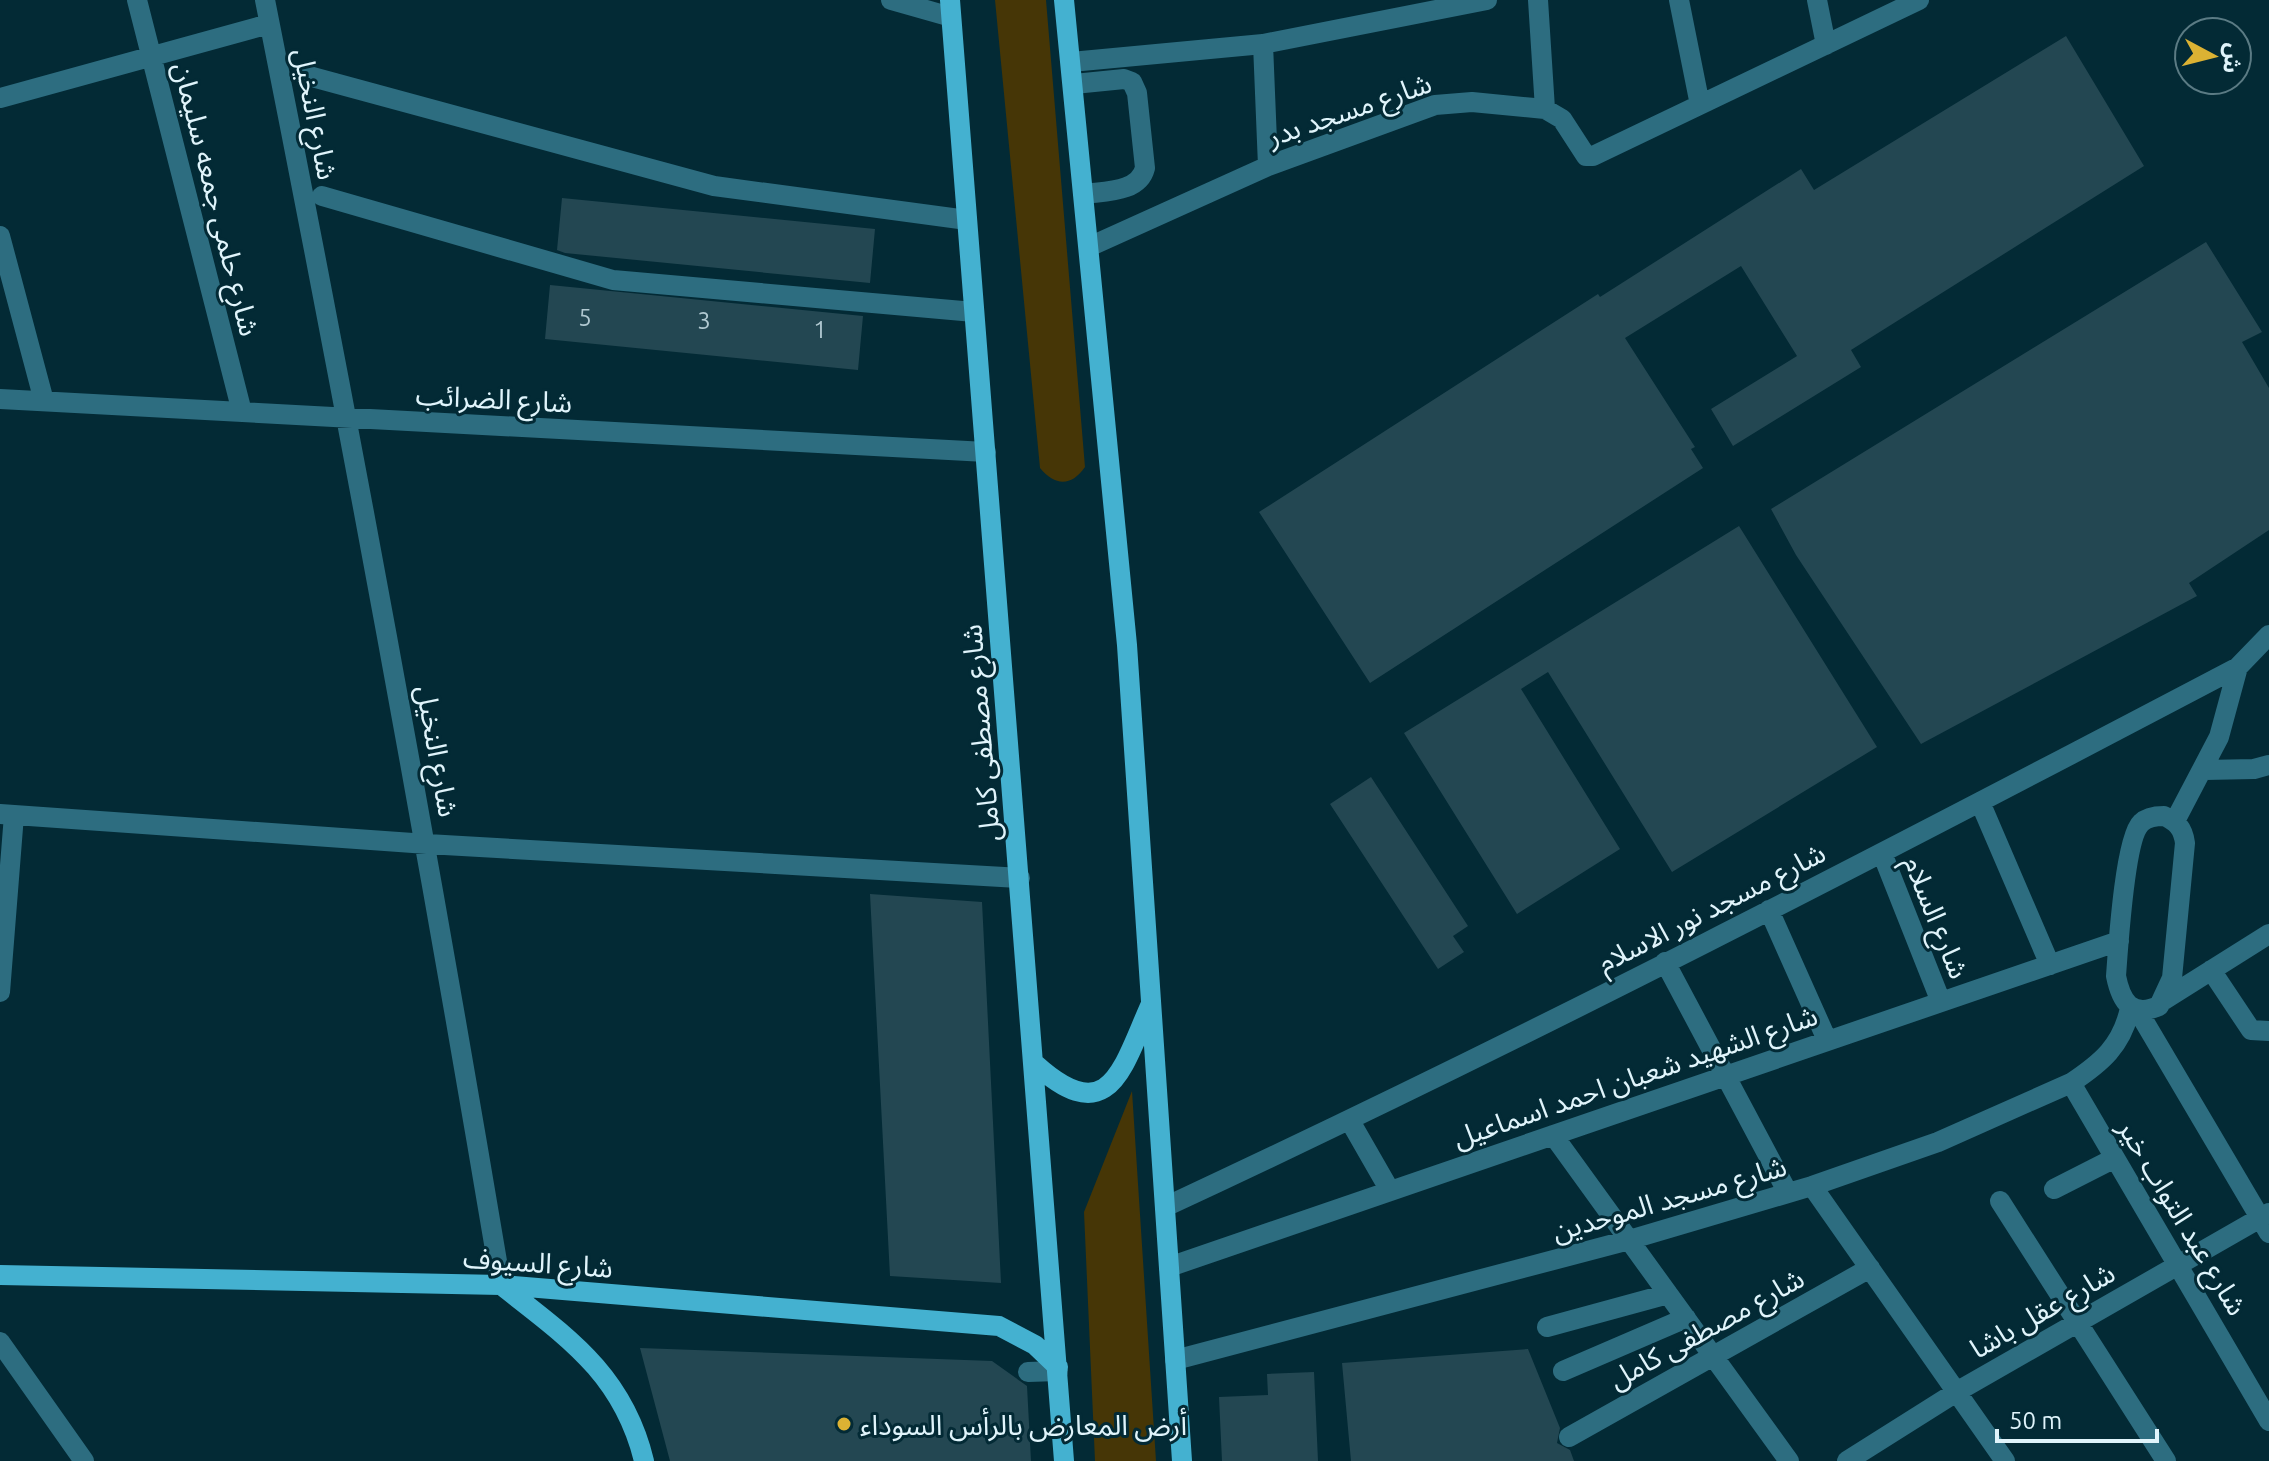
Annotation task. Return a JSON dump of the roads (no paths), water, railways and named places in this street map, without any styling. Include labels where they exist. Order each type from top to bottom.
[{"type":"main road","points":[[1064,0],[1091,246],[1127,645],[1182,1461]]},
{"type":"main road","name":"شارع مصطفى كامل","points":[[951,8],[1064,1461]]},
{"type":"main road","points":[[1035,1064],[1069,1091],[1101,1090],[1121,1072],[1151,1003]]},
{"type":"main road","name":"شارع السيوف","points":[[0,1275],[501,1285],[999,1326],[1035,1345],[1058,1369]]},
{"type":"main road","points":[[501,1285],[598,1366],[636,1428],[644,1461]]},
{"type":"street","name":"شارع حلمى جمعه سليمان","points":[[137,0],[242,412]]},
{"type":"street","name":"شارع النخيل","points":[[265,0],[348,418],[427,844],[501,1285]]},
{"type":"street","points":[[891,0],[951,8]]},
{"type":"street","points":[[1071,62],[1263,44],[1487,0]]},
{"type":"street","points":[[1538,0],[1545,109],[1562,119],[1584,154],[1591,157],[1919,0]]},
{"type":"street","points":[[1679,0],[1700,105]]},
{"type":"street","points":[[1817,0],[1826,45]]},
{"type":"street","points":[[0,98],[269,24]]},
{"type":"street","points":[[1263,44],[1268,166]]},
{"type":"street","points":[[305,75],[714,186],[967,220]]},
{"type":"street","points":[[1074,84],[1124,79],[1132,82],[1137,93],[1145,168],[1141,179],[1132,186],[1085,194]]},
{"type":"street","name":"شارع مسجد بدر","points":[[1091,246],[1268,166],[1435,105],[1472,102],[1545,109]]},
{"type":"street","points":[[322,196],[613,280],[974,312]]},
{"type":"street","points":[[0,236],[44,401]]},
{"type":"street","name":"شارع الضرائب","points":[[0,399],[986,452]]},
{"type":"street","name":"شارع مسجد نور الاسلام","points":[[1165,1207],[1350,1121],[1882,853],[2238,667],[2269,635]]},
{"type":"street","points":[[2175,821],[2205,770],[2219,737],[2238,667]]},
{"type":"street","points":[[2205,770],[2254,769],[2269,765]]},
{"type":"street","points":[[1980,802],[2050,965]]},
{"type":"street","points":[[0,992],[7,815],[427,844],[1020,878]]},
{"type":"street","points":[[2164,1000],[2172,978],[2185,843],[2183,831],[2175,821],[2164,816],[2151,817],[2140,823],[2134,834],[2119,941],[2116,976],[2119,994],[2134,1010],[2266,1222]]},
{"type":"street","name":"شارع السلام","points":[[1882,853],[1941,1002]]},
{"type":"street","points":[[1769,910],[1827,1040]]},
{"type":"street","points":[[2134,1010],[2148,1011],[2269,934]]},
{"type":"street","name":"شارع الشهيد شعبان احمد اسماعيل","points":[[1169,1267],[2119,941]]},
{"type":"street","points":[[1665,962],[1788,1193]]},
{"type":"street","points":[[2211,970],[2251,1030],[2269,1031]]},
{"type":"street","name":"شارع مسجد الموحدين","points":[[1175,1360],[1629,1240],[1812,1186],[1938,1142],[2071,1083],[2107,1058],[2126,1030],[2134,1010]]},
{"type":"street","name":"شارع عبد التواب خير","points":[[2071,1083],[2180,1264],[2269,1421]]},
{"type":"street","points":[[1350,1121],[1389,1189]]},
{"type":"street","points":[[1553,1135],[1789,1461]]},
{"type":"street","points":[[2054,1189],[2115,1158]]},
{"type":"street","points":[[1812,1186],[2005,1461]]},
{"type":"street","points":[[2000,1201],[2166,1461]]},
{"type":"street","name":"شارع عقل باشا","points":[[1847,1461],[1958,1391],[2079,1321],[2180,1264],[2266,1222]]},
{"type":"street","name":"شارع مصطفى كامل","points":[[1569,1437],[1870,1268]]},
{"type":"street","points":[[1547,1327],[1668,1294]]},
{"type":"street","points":[[1563,1371],[1686,1318]]},
{"type":"street","points":[[0,1342],[84,1461]]},
{"type":"street","points":[[1028,1372],[1058,1369]]},
{"type":"place","name":"أرض المعارض بالرأس السوداء","points":[[844,1424]]}]
